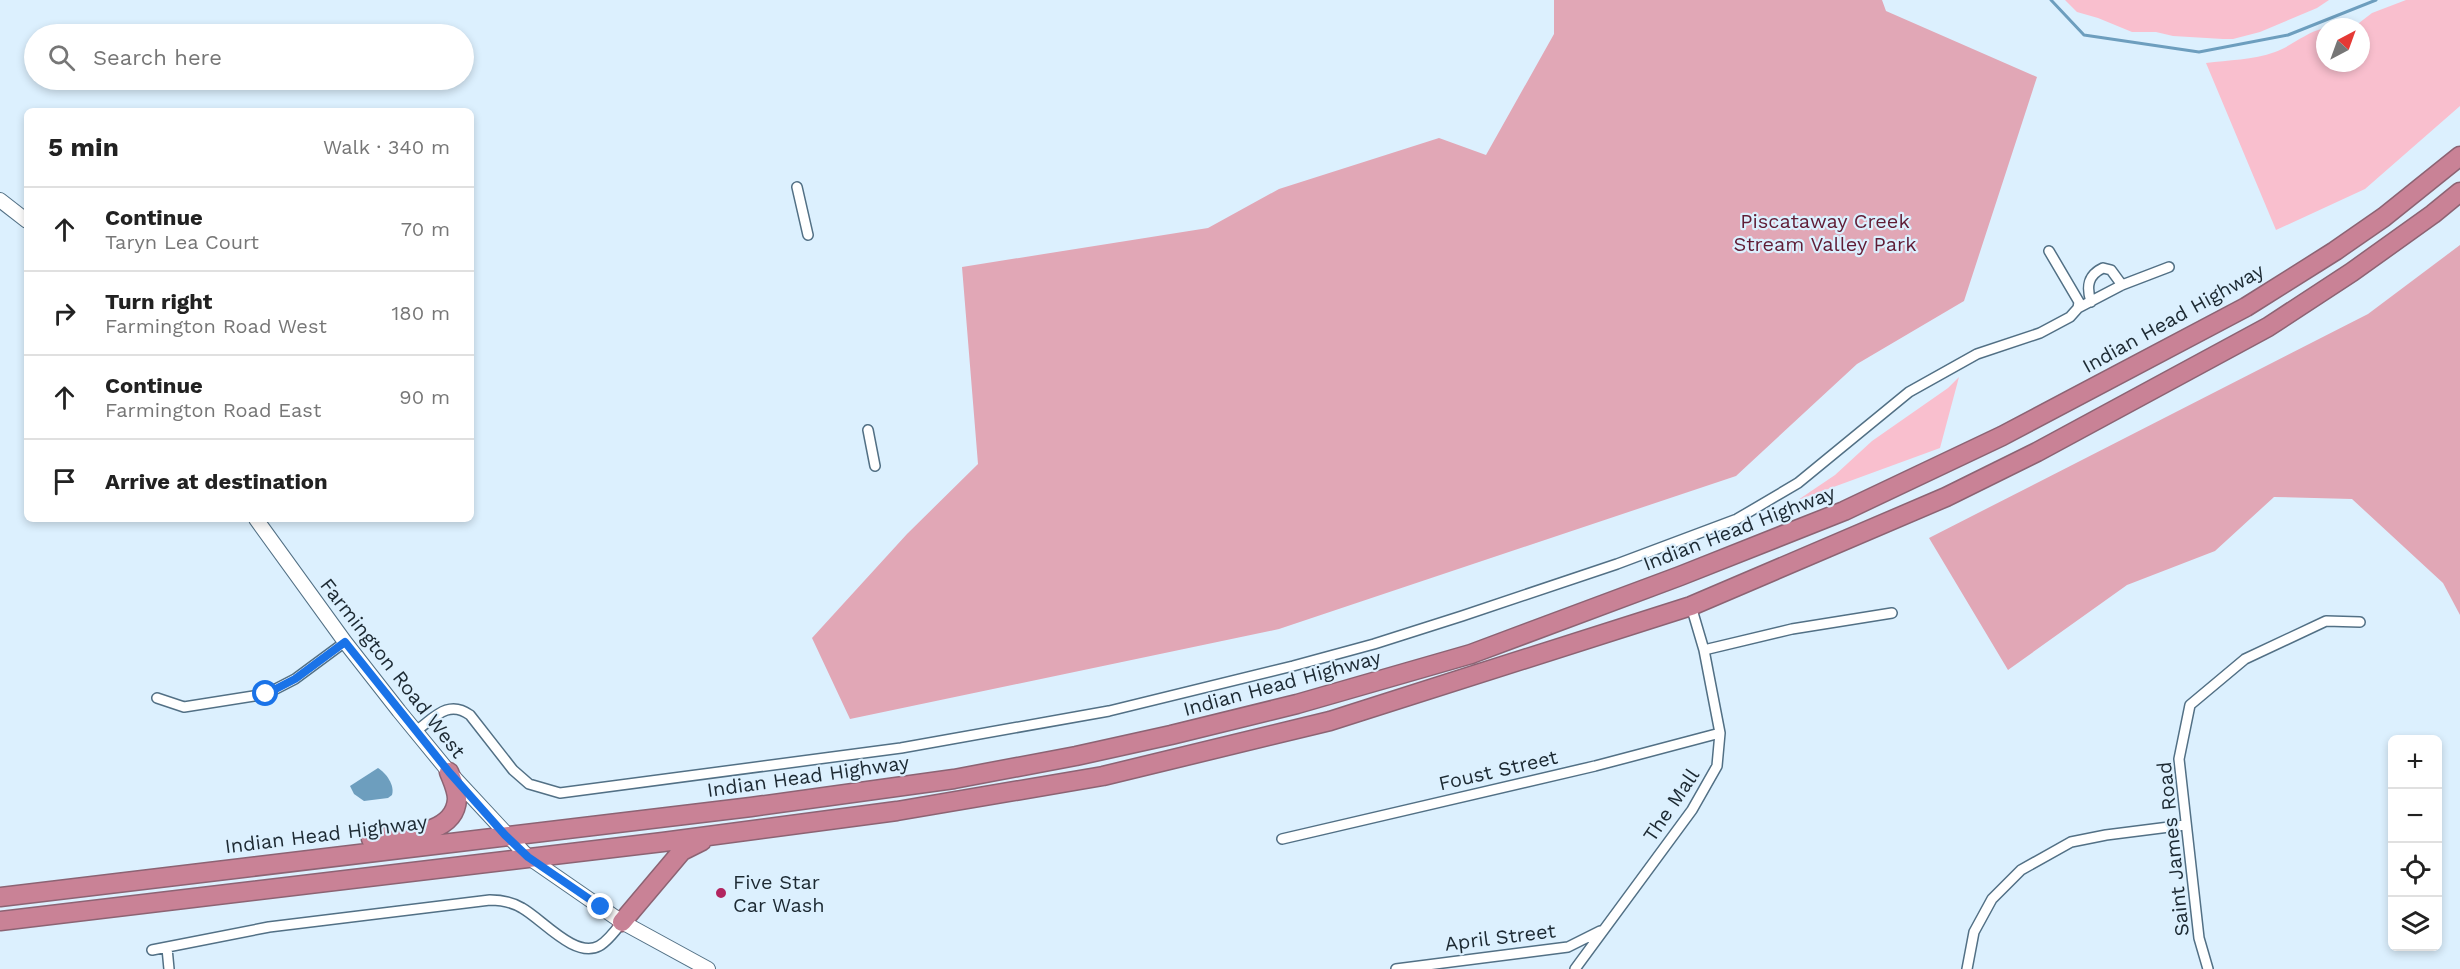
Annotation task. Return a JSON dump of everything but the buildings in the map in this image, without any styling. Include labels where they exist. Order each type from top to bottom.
[{"type":"highway","name":"Indian Head Highway","points":[[0,897],[741,808],[888,788],[1076,756],[1298,704],[1492,647],[1844,511],[2002,436],[2255,301],[2374,224],[2460,156]]},
{"type":"highway","points":[[0,921],[897,811],[1103,777],[1330,721],[1691,606],[1946,497],[2115,410],[2268,327],[2361,265],[2460,192]]},
{"type":"highway","points":[[220,870],[296,850],[432,831],[445,823],[455,808],[457,797],[449,772]]},
{"type":"highway","points":[[622,922],[688,846],[760,828]]},
{"type":"street","points":[[797,187],[808,235]]},
{"type":"street","points":[[0,200],[24,219]]},
{"type":"street","points":[[2049,251],[2079,302],[2078,308]]},
{"type":"street","points":[[416,731],[443,711],[452,707],[461,708],[470,715],[513,770],[529,784],[560,792],[901,748],[1109,711],[1374,644],[1617,564],[1737,519],[1798,483],[1909,392],[1977,354],[2040,333],[2070,317],[2078,308],[2122,285],[2169,267]]},
{"type":"street","points":[[2091,302],[2088,293],[2089,280],[2096,271],[2103,268],[2111,270],[2122,285]]},
{"type":"street","points":[[868,430],[875,466]]},
{"type":"street","name":"Farmington Road West","points":[[258,522],[345,642],[449,772],[505,835],[528,857],[622,922],[708,969]]},
{"type":"street","name":"The Mall","points":[[1575,969],[1706,789],[1717,766],[1720,733],[1704,650],[1691,606]]},
{"type":"street","points":[[1704,650],[1792,629],[1892,613]]},
{"type":"street","name":"Saint James Road","points":[[2208,969],[2199,938],[2179,759],[2190,705],[2245,659],[2326,621],[2360,621]]},
{"type":"street","points":[[157,698],[184,707],[266,694],[295,679],[345,642]]},
{"type":"street","name":"Foust Street","points":[[1282,839],[1595,766],[1720,733]]},
{"type":"street","points":[[1967,969],[1974,932],[1992,899],[2021,870],[2071,842],[2106,835],[2186,825]]},
{"type":"street","points":[[152,950],[269,927],[490,900],[509,902],[522,907],[569,942],[586,949],[598,947],[604,943],[622,922]]},
{"type":"street","name":"April Street","points":[[1396,969],[1568,947],[1605,928]]},
{"type":"street","points":[[167,948],[170,969]]},
{"type":"shaded area","points":[[2065,0],[2329,0],[2317,8],[2260,32],[2233,39],[2223,39],[2173,36],[2156,32],[2132,32],[2077,12]]},
{"type":"shaded area","points":[[2406,0],[2460,0],[2460,106],[2365,189],[2276,230],[2206,63],[2267,55],[2316,31],[2316,72],[2370,72],[2370,18],[2366,18],[2372,13]]},
{"type":"shaded area","points":[[1959,377],[1940,448],[1798,500],[1835,475],[1872,441],[1948,388]]},
{"type":"green space","name":"Piscataway Creek Stream Valley Park","points":[[1554,0],[1882,0],[1886,11],[2037,77],[1964,301],[1857,364],[1736,476],[1279,629],[850,719],[812,638],[907,534],[978,464],[962,267],[1208,228],[1279,189],[1439,138],[1486,155],[1554,34]]},
{"type":"green space","points":[[2460,245],[2460,615],[2443,583],[2352,499],[2274,497],[2215,551],[2127,585],[2008,670],[1929,538],[2368,314]]},
{"type":"water","points":[[378,768],[389,780],[392,795],[388,798],[364,801],[354,794],[350,786]]},
{"type":"waterway","points":[[2051,0],[2084,35],[2199,52],[2288,35],[2376,0]]},
{"type":"place","name":"Five Star Car Wash","points":[[721,893]]},
{"type":"route","points":[[266,694],[295,679],[345,642],[449,772],[505,835],[528,857],[601,907]]}]
